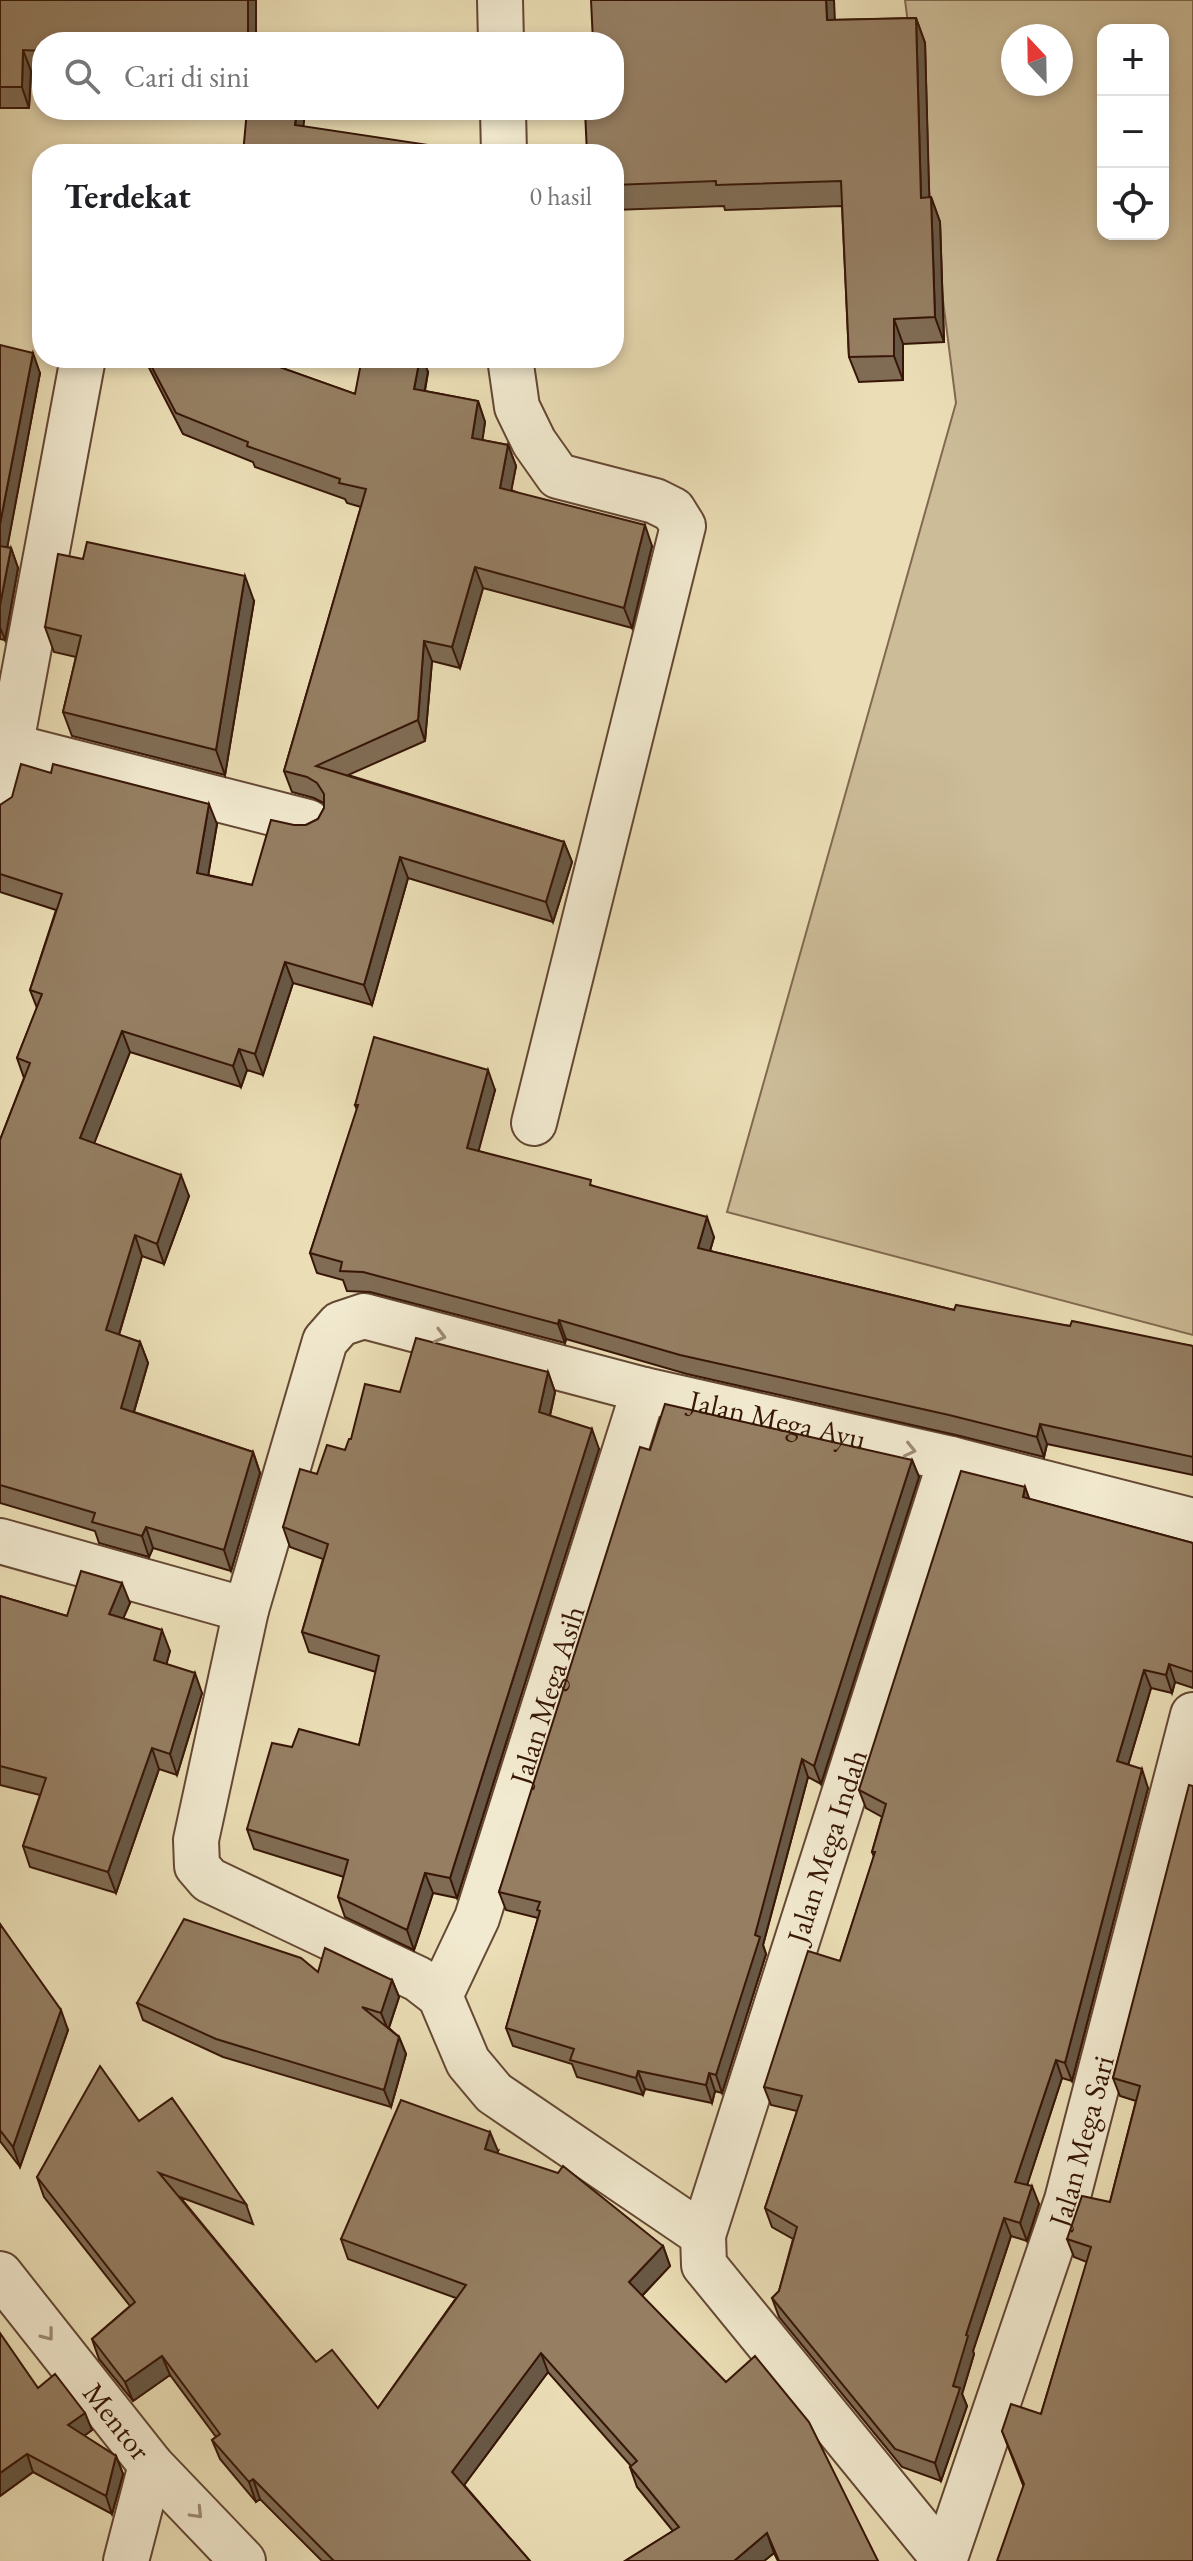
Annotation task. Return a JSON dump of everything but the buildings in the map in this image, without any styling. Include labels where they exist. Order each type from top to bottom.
[{"type":"street","points":[[500,0],[501,32]]},
{"type":"street","points":[[503,120],[504,144]]},
{"type":"street","points":[[0,802],[81,368]]},
{"type":"street","points":[[511,368],[517,407],[534,442],[558,476],[655,501],[673,510],[683,526],[534,1123]]},
{"type":"street","points":[[10,746],[308,822]]},
{"type":"street","name":"Jalan Mega Ayu","points":[[246,1610],[325,1341],[340,1324],[364,1316],[644,1390],[951,1459],[1193,1521]]},
{"type":"street","name":"Jalan Mega Asih","points":[[440,1996],[477,1918],[644,1390]]},
{"type":"street","name":"Jalan Mega Indah","points":[[703,2235],[951,1459]]},
{"type":"street","points":[[0,1541],[246,1610],[196,1840],[197,1866],[209,1880],[418,1979],[440,1996],[468,2062],[494,2093],[703,2235],[704,2265],[944,2560]]},
{"type":"street","name":"Jalan Mega Sari","points":[[944,2560],[1067,2200],[1193,1715]]},
{"type":"street","name":"Mentor","points":[[0,2274],[151,2465],[243,2561]]},
{"type":"street","points":[[126,2561],[151,2465]]},
{"type":"shaded area","points":[[905,0],[1193,0],[1193,1335],[727,1212],[956,403]]}]
